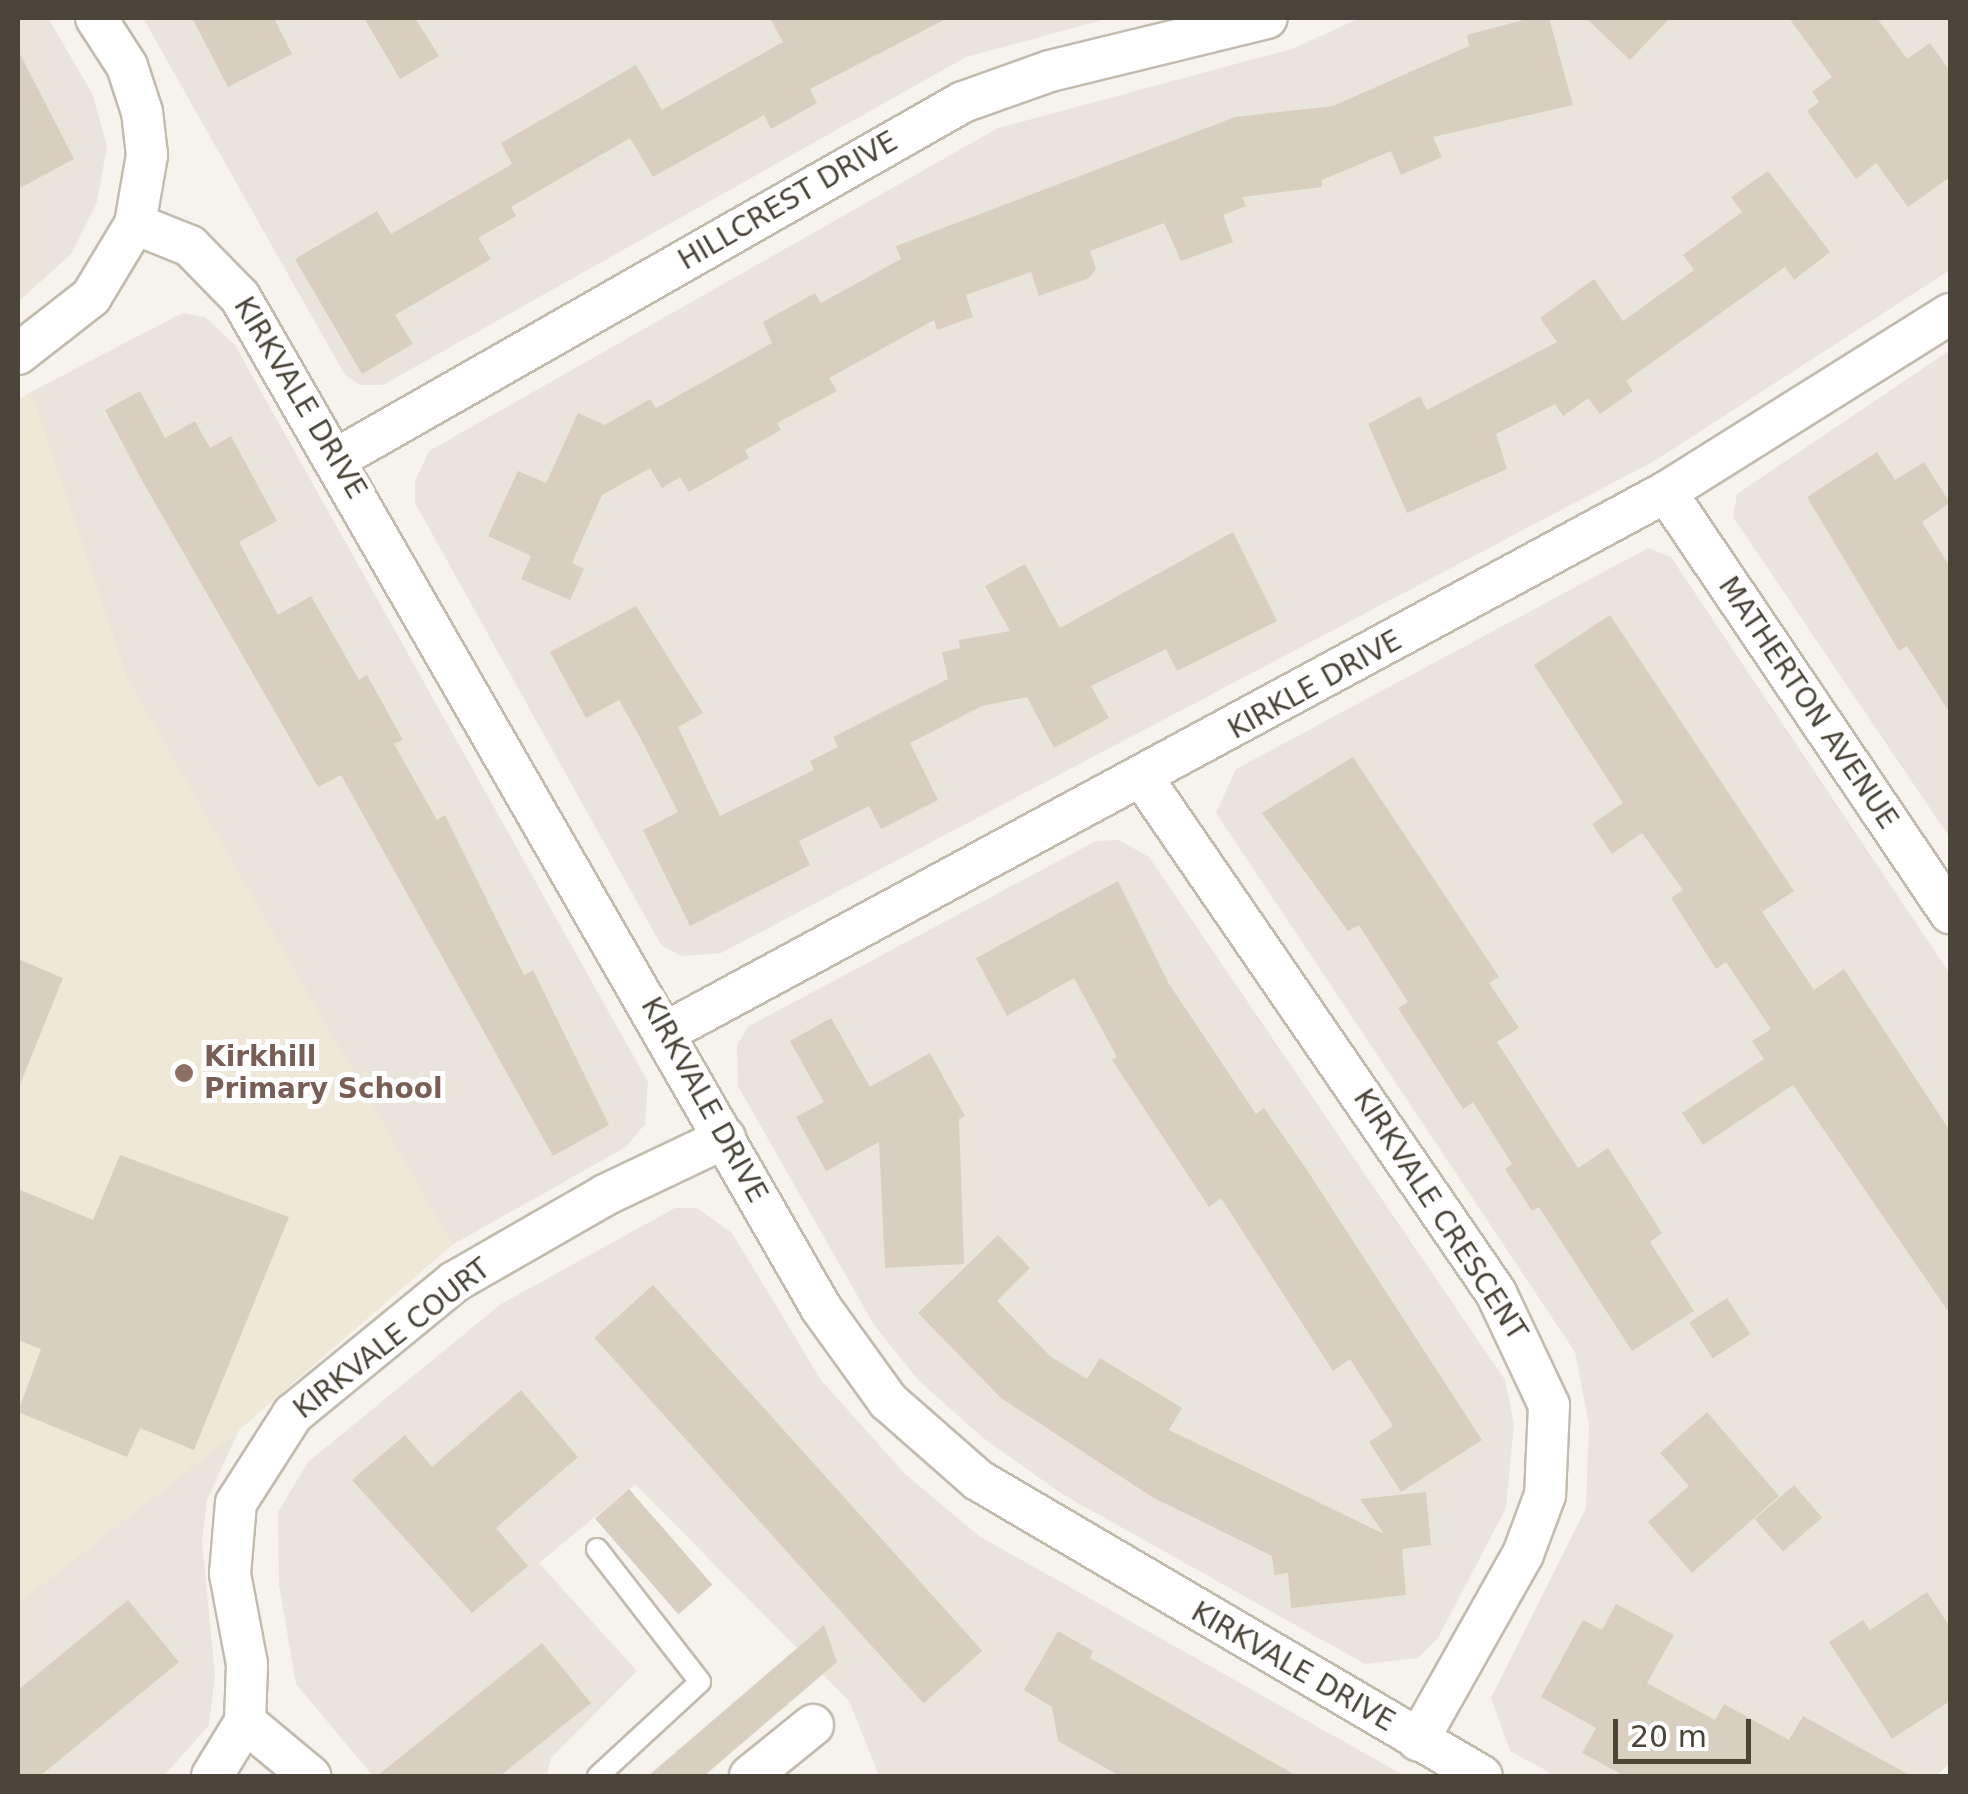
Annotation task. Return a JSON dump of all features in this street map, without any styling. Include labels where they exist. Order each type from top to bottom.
[{"type":"street","points":[[18,354],[91,297],[135,224],[147,156],[142,112],[127,66],[96,18]]},
{"type":"street","name":"HILLCREST DRIVE","points":[[338,458],[963,102],[1050,71],[1267,18]]},
{"type":"street","name":"KIRKVALE DRIVE","points":[[135,224],[190,246],[218,270],[338,458],[847,1351],[888,1401],[978,1480],[1482,1776]]},
{"type":"street","name":"KIRKLE DRIVE","points":[[666,1032],[1144,780],[1666,492],[1950,314]]},
{"type":"street","name":"MATHERTON AVENUE","points":[[1666,492],[1950,914]]},
{"type":"street","name":"KIRKVALE CRESCENT","points":[[1144,780],[1496,1293],[1549,1406],[1545,1495],[1523,1554],[1418,1740]]},
{"type":"street","name":"KIRKVALE COURT","points":[[246,1722],[247,1664],[230,1574],[236,1504],[293,1414],[454,1282],[605,1195],[725,1138]]},
{"type":"street","points":[[212,1776],[246,1722],[310,1776]]},
{"type":"street","points":[[750,1776],[813,1725]]},
{"type":"lane","points":[[597,1549],[700,1682],[598,1776]]},
{"type":"shaded area","points":[[18,18],[48,18],[92,93],[107,146],[97,202],[71,254],[18,302]]},
{"type":"shaded area","points":[[143,18],[1110,18],[966,57],[383,385],[360,385],[345,375]]},
{"type":"shaded area","points":[[1360,18],[1950,18],[1950,270],[1656,460],[721,953],[681,956],[661,945],[415,503],[415,481],[429,451],[998,128],[1292,49]]},
{"type":"shaded area","points":[[182,313],[205,317],[235,345],[648,1082],[645,1124],[626,1147],[452,1245],[127,679],[31,392]]},
{"type":"shaded area","points":[[1950,350],[1950,838],[1733,517],[1737,494]]},
{"type":"shaded area","name":"Kirkhill Primary School","points":[[31,392],[127,679],[452,1245],[239,1430],[18,1603],[18,400]]},
{"type":"shaded area","points":[[1648,548],[1671,557],[1950,974],[1950,1763],[1936,1776],[1556,1776],[1510,1751],[1491,1698],[1586,1508],[1589,1425],[1575,1352],[1216,813],[1236,769]]},
{"type":"shaded area","points":[[1119,840],[1149,857],[1505,1380],[1514,1424],[1506,1508],[1438,1638],[1418,1658],[1365,1664],[1062,1494],[982,1437],[918,1380],[874,1325],[738,1086],[737,1045],[749,1026],[1096,841]]},
{"type":"shaded area","points":[[675,1208],[697,1208],[732,1233],[821,1380],[905,1474],[979,1536],[1405,1776],[879,1776],[849,1701],[635,1484],[539,1563],[637,1671],[551,1758],[547,1776],[373,1776],[296,1684],[279,1585],[278,1512],[308,1462],[501,1304]]},
{"type":"shaded area","points":[[239,1430],[207,1500],[202,1541],[215,1675],[209,1725],[164,1776],[18,1776],[18,1603]]},
{"type":"building","points":[[192,18],[274,18],[292,54],[228,87]]},
{"type":"building","points":[[364,18],[415,18],[439,56],[400,79]]},
{"type":"building","points":[[770,18],[948,18],[810,89],[817,103],[771,129],[764,115],[653,177],[630,138],[511,207],[516,216],[478,238],[491,259],[395,315],[413,344],[362,374],[295,259],[377,211],[391,234],[512,164],[501,143],[636,65],[662,110],[783,42]]},
{"type":"building","points":[[1531,18],[1549,18],[1573,105],[1433,137],[1442,157],[1401,175],[1391,151],[1322,180],[1322,187],[1242,197],[1246,206],[1223,215],[1233,242],[1181,261],[1164,223],[1090,251],[1096,269],[1089,278],[1039,296],[1031,272],[966,295],[973,317],[937,330],[934,320],[829,378],[837,391],[777,423],[781,430],[745,450],[749,458],[689,492],[680,477],[662,488],[650,468],[602,495],[572,563],[584,569],[570,600],[521,579],[531,556],[488,536],[518,471],[546,483],[578,413],[605,425],[650,399],[656,408],[772,343],[763,322],[815,293],[821,303],[901,259],[896,246],[1235,117],[1333,106],[1469,46],[1467,35]]},
{"type":"building","points":[[1586,18],[1670,18],[1630,60]]},
{"type":"building","points":[[1789,18],[1877,18],[1907,59],[1930,43],[1950,71],[1950,177],[1908,207],[1876,163],[1856,179],[1807,111],[1819,102],[1812,92],[1832,77]]},
{"type":"building","points":[[18,50],[74,159],[18,189]]},
{"type":"building","points":[[1768,171],[1830,252],[1794,280],[1785,267],[1626,381],[1633,391],[1600,414],[1588,398],[1563,416],[1555,404],[1496,434],[1507,469],[1407,513],[1368,424],[1420,396],[1427,410],[1557,342],[1540,318],[1594,279],[1623,321],[1694,270],[1683,255],[1742,212],[1731,197]]},
{"type":"building","points":[[140,391],[165,438],[195,421],[210,448],[231,436],[277,521],[239,542],[278,615],[311,596],[359,680],[367,675],[403,740],[394,744],[437,820],[445,815],[524,975],[533,970],[609,1125],[553,1156],[341,775],[318,787],[144,484],[105,410]]},
{"type":"building","points":[[1877,452],[1895,480],[1924,462],[1950,503],[1922,522],[1950,567],[1950,713],[1907,646],[1899,651],[1807,497]]},
{"type":"building","points":[[1233,532],[1277,621],[1177,671],[1166,649],[1091,686],[1109,718],[1054,748],[1027,697],[982,706],[910,743],[938,800],[881,829],[869,806],[799,841],[810,865],[690,926],[643,830],[678,812],[644,745],[619,700],[586,718],[550,652],[636,606],[703,713],[678,727],[720,816],[814,770],[810,761],[838,747],[833,737],[948,679],[942,652],[960,648],[959,640],[1010,631],[985,586],[1025,564],[1060,628]]},
{"type":"building","points":[[1610,615],[1794,891],[1762,912],[1814,990],[1844,969],[1950,1131],[1950,1314],[1793,1085],[1703,1145],[1682,1113],[1764,1059],[1752,1041],[1771,1029],[1726,962],[1716,969],[1671,898],[1683,890],[1642,833],[1612,854],[1592,824],[1623,803],[1534,665]]},
{"type":"building","points":[[1353,757],[1499,977],[1489,983],[1519,1028],[1497,1042],[1578,1168],[1608,1148],[1662,1233],[1650,1242],[1694,1311],[1632,1351],[1539,1207],[1532,1211],[1505,1169],[1512,1164],[1473,1102],[1463,1109],[1398,1008],[1408,1002],[1359,925],[1348,931],[1262,813]]},
{"type":"building","points":[[1118,881],[1169,984],[1256,1114],[1264,1108],[1307,1170],[1482,1440],[1401,1492],[1369,1442],[1393,1426],[1350,1359],[1333,1371],[1221,1198],[1209,1207],[1112,1060],[1117,1057],[1074,978],[1007,1016],[976,958]]},
{"type":"building","points":[[18,959],[63,978],[19,1087],[18,1087]]},
{"type":"building","points":[[831,1018],[870,1087],[930,1053],[965,1116],[959,1119],[964,1264],[885,1268],[879,1142],[826,1171],[796,1117],[824,1102],[790,1041]]},
{"type":"building","name":"Kirkhill Primary School","points":[[120,1155],[289,1217],[194,1450],[140,1428],[127,1457],[18,1412],[41,1349],[18,1340],[18,1189],[93,1220]]},
{"type":"building","points":[[998,1235],[1030,1268],[997,1301],[1050,1356],[1087,1379],[1100,1358],[1182,1408],[1169,1430],[1384,1534],[1360,1499],[1426,1492],[1431,1545],[1402,1549],[1406,1595],[1291,1608],[1288,1573],[1274,1575],[1272,1556],[1152,1497],[1001,1398],[918,1313]]},
{"type":"building","points":[[653,1285],[982,1651],[924,1703],[594,1338]]},
{"type":"building","points":[[1727,1298],[1750,1334],[1713,1359],[1689,1323]]},
{"type":"building","points":[[521,1390],[578,1457],[496,1528],[528,1566],[472,1613],[352,1480],[405,1435],[432,1467]]},
{"type":"building","points":[[1707,1412],[1779,1496],[1692,1573],[1648,1522],[1689,1486],[1660,1453]]},
{"type":"building","points":[[1794,1485],[1822,1517],[1783,1552],[1755,1519]]},
{"type":"building","points":[[629,1489],[712,1585],[678,1614],[595,1519]]},
{"type":"building","points":[[1927,1592],[1950,1627],[1950,1701],[1892,1739],[1829,1642],[1863,1620],[1870,1630]]},
{"type":"building","points":[[128,1600],[179,1662],[40,1776],[18,1776],[18,1690]]},
{"type":"building","points":[[1616,1604],[1674,1635],[1647,1683],[1715,1720],[1724,1704],[1789,1740],[1803,1716],[1911,1776],[1625,1776],[1582,1753],[1596,1728],[1541,1697],[1583,1620],[1602,1630]]},
{"type":"building","points":[[824,1625],[837,1662],[704,1776],[648,1776]]},
{"type":"building","points":[[1058,1631],[1093,1651],[1090,1658],[1297,1776],[1120,1776],[1058,1741],[1052,1707],[1024,1690]]},
{"type":"building","points":[[542,1643],[591,1703],[500,1776],[377,1776]]},
{"type":"place","name":"Kirkhill Primary School","points":[[184,1073]]}]
